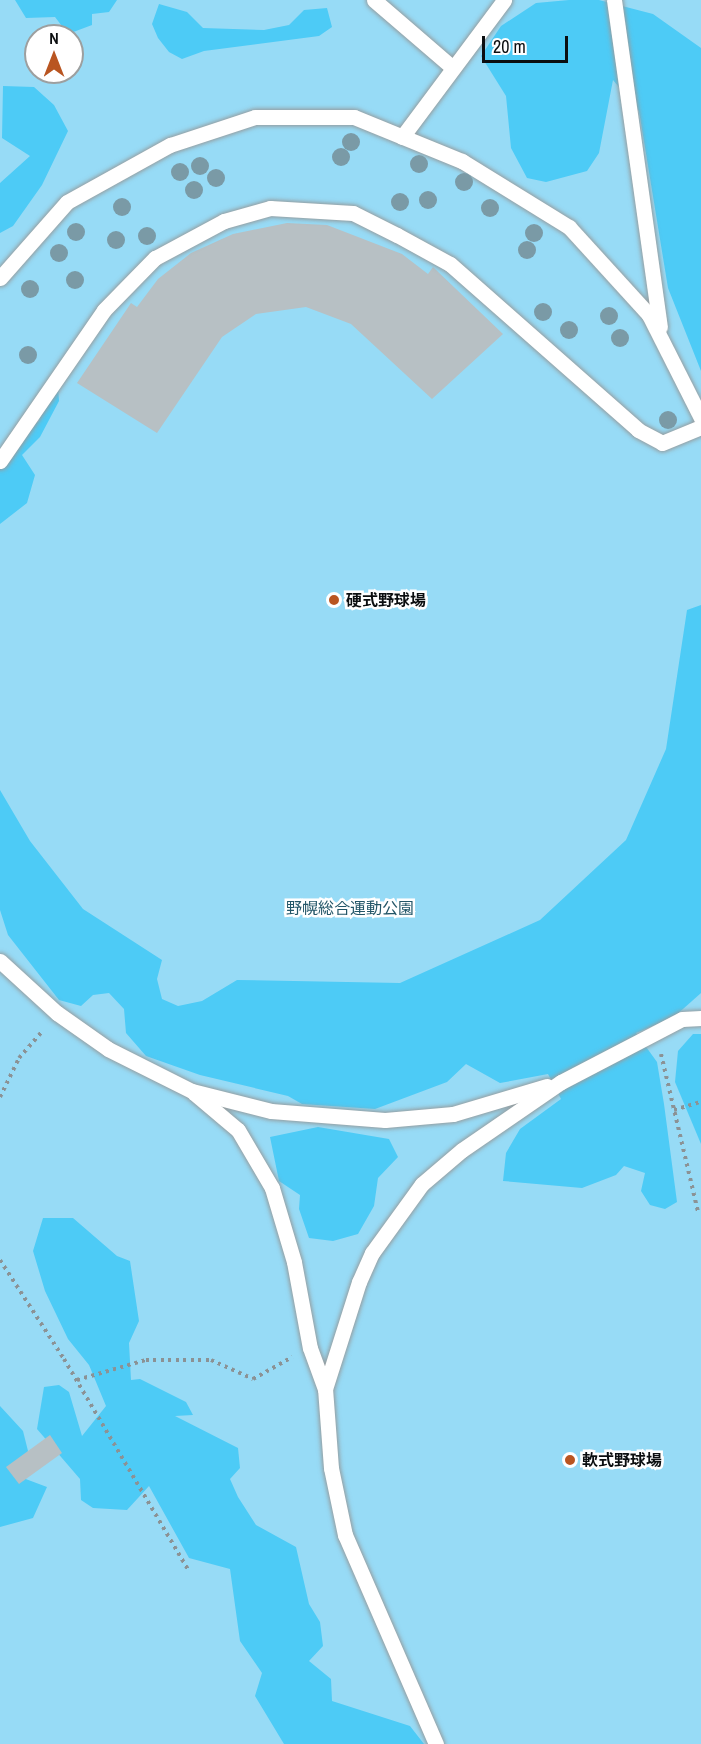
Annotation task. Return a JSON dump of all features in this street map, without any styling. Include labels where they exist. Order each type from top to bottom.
[{"type":"lane","points":[[374,0],[453,68]]},
{"type":"lane","points":[[402,137],[504,0]]},
{"type":"lane","points":[[614,0],[662,341]]},
{"type":"lane","points":[[0,278],[67,202],[170,145],[255,117],[354,117],[462,161],[570,227],[649,315],[701,418]]},
{"type":"lane","points":[[0,461],[104,310],[155,258],[224,220],[270,208],[353,213],[397,235],[450,264],[638,430],[662,443],[701,427]]},
{"type":"lane","points":[[0,961],[57,1013],[108,1049],[192,1091],[271,1111],[385,1120],[453,1114],[561,1082]]},
{"type":"lane","points":[[325,1389],[358,1282],[372,1253],[422,1184],[462,1150],[561,1082],[682,1018],[701,1018]]},
{"type":"lane","points":[[192,1091],[238,1130],[272,1188],[294,1262],[310,1348],[325,1389],[331,1467],[345,1534],[436,1744]]},
{"type":"path","points":[[0,1097],[19,1059],[57,1013]]},
{"type":"path","points":[[656,1032],[698,1212]]},
{"type":"path","points":[[674,1110],[701,1102]]},
{"type":"path","points":[[0,1260],[77,1380],[189,1571]]},
{"type":"path","points":[[77,1380],[146,1360],[211,1360],[253,1378],[310,1348]]},
{"type":"green space","name":"野幌総合運動公園","points":[[0,0],[701,0],[701,1744],[0,1744]]},
{"type":"shaded area","points":[[15,0],[117,0],[109,12],[92,14],[92,25],[84,28],[84,24],[60,24],[55,17],[26,18]]},
{"type":"shaded area","points":[[599,0],[653,14],[701,48],[701,371],[668,288],[639,111],[613,80],[599,153],[587,171],[546,182],[527,178],[511,148],[506,96],[481,56],[501,26],[536,3]]},
{"type":"shaded area","points":[[159,4],[187,12],[203,28],[264,30],[289,25],[304,10],[327,8],[332,27],[319,36],[204,51],[182,59],[169,52],[158,38],[152,24]]},
{"type":"shaded area","points":[[3,86],[34,87],[54,105],[68,131],[42,185],[13,226],[0,233],[0,183],[30,156],[2,138]]},
{"type":"shaded area","points":[[58,387],[59,401],[40,437],[22,455],[35,475],[27,503],[0,524],[0,462],[14,438],[39,421],[43,402]]},
{"type":"shaded area","points":[[701,605],[701,993],[674,1017],[636,1033],[657,1062],[664,1104],[677,1202],[665,1209],[650,1205],[641,1191],[645,1173],[624,1166],[616,1175],[582,1188],[503,1181],[506,1153],[520,1129],[561,1099],[548,1074],[500,1083],[466,1064],[447,1082],[375,1109],[302,1104],[288,1096],[200,1075],[146,1056],[126,1033],[124,1009],[109,993],[93,995],[81,1006],[59,1000],[8,935],[0,910],[0,790],[30,841],[83,909],[162,960],[157,979],[162,999],[178,1006],[202,1001],[237,980],[400,983],[540,920],[626,840],[666,749],[687,610]]},
{"type":"shaded area","points":[[693,1034],[701,1034],[701,1144],[675,1082],[678,1051]]},
{"type":"shaded area","points":[[318,1127],[389,1139],[398,1157],[378,1178],[374,1206],[358,1234],[333,1241],[309,1238],[299,1209],[300,1195],[279,1181],[270,1137]]},
{"type":"shaded area","points":[[43,1218],[73,1218],[117,1256],[130,1261],[139,1321],[129,1343],[131,1380],[140,1379],[186,1402],[193,1415],[175,1416],[238,1448],[240,1468],[230,1479],[238,1497],[256,1525],[296,1547],[309,1604],[320,1622],[323,1646],[309,1661],[331,1679],[332,1701],[410,1726],[424,1744],[284,1744],[255,1696],[262,1673],[240,1641],[230,1569],[189,1558],[149,1486],[127,1510],[93,1508],[81,1500],[80,1479],[37,1429],[44,1387],[59,1385],[69,1392],[82,1436],[106,1406],[89,1365],[68,1339],[45,1291],[33,1251]]},
{"type":"shaded area","points":[[0,1406],[23,1431],[28,1451],[23,1478],[47,1487],[33,1518],[0,1527]]},
{"type":"building","points":[[287,223],[327,225],[402,254],[428,274],[433,267],[503,334],[432,399],[351,324],[306,307],[256,314],[222,337],[157,433],[77,383],[131,303],[137,307],[158,279],[191,253],[233,234]]},
{"type":"building","points":[[50,1435],[62,1453],[19,1484],[6,1467]]},
{"type":"place","name":"硬式野球場","points":[[334,600]]},
{"type":"place","name":"軟式野球場","points":[[570,1460]]}]
